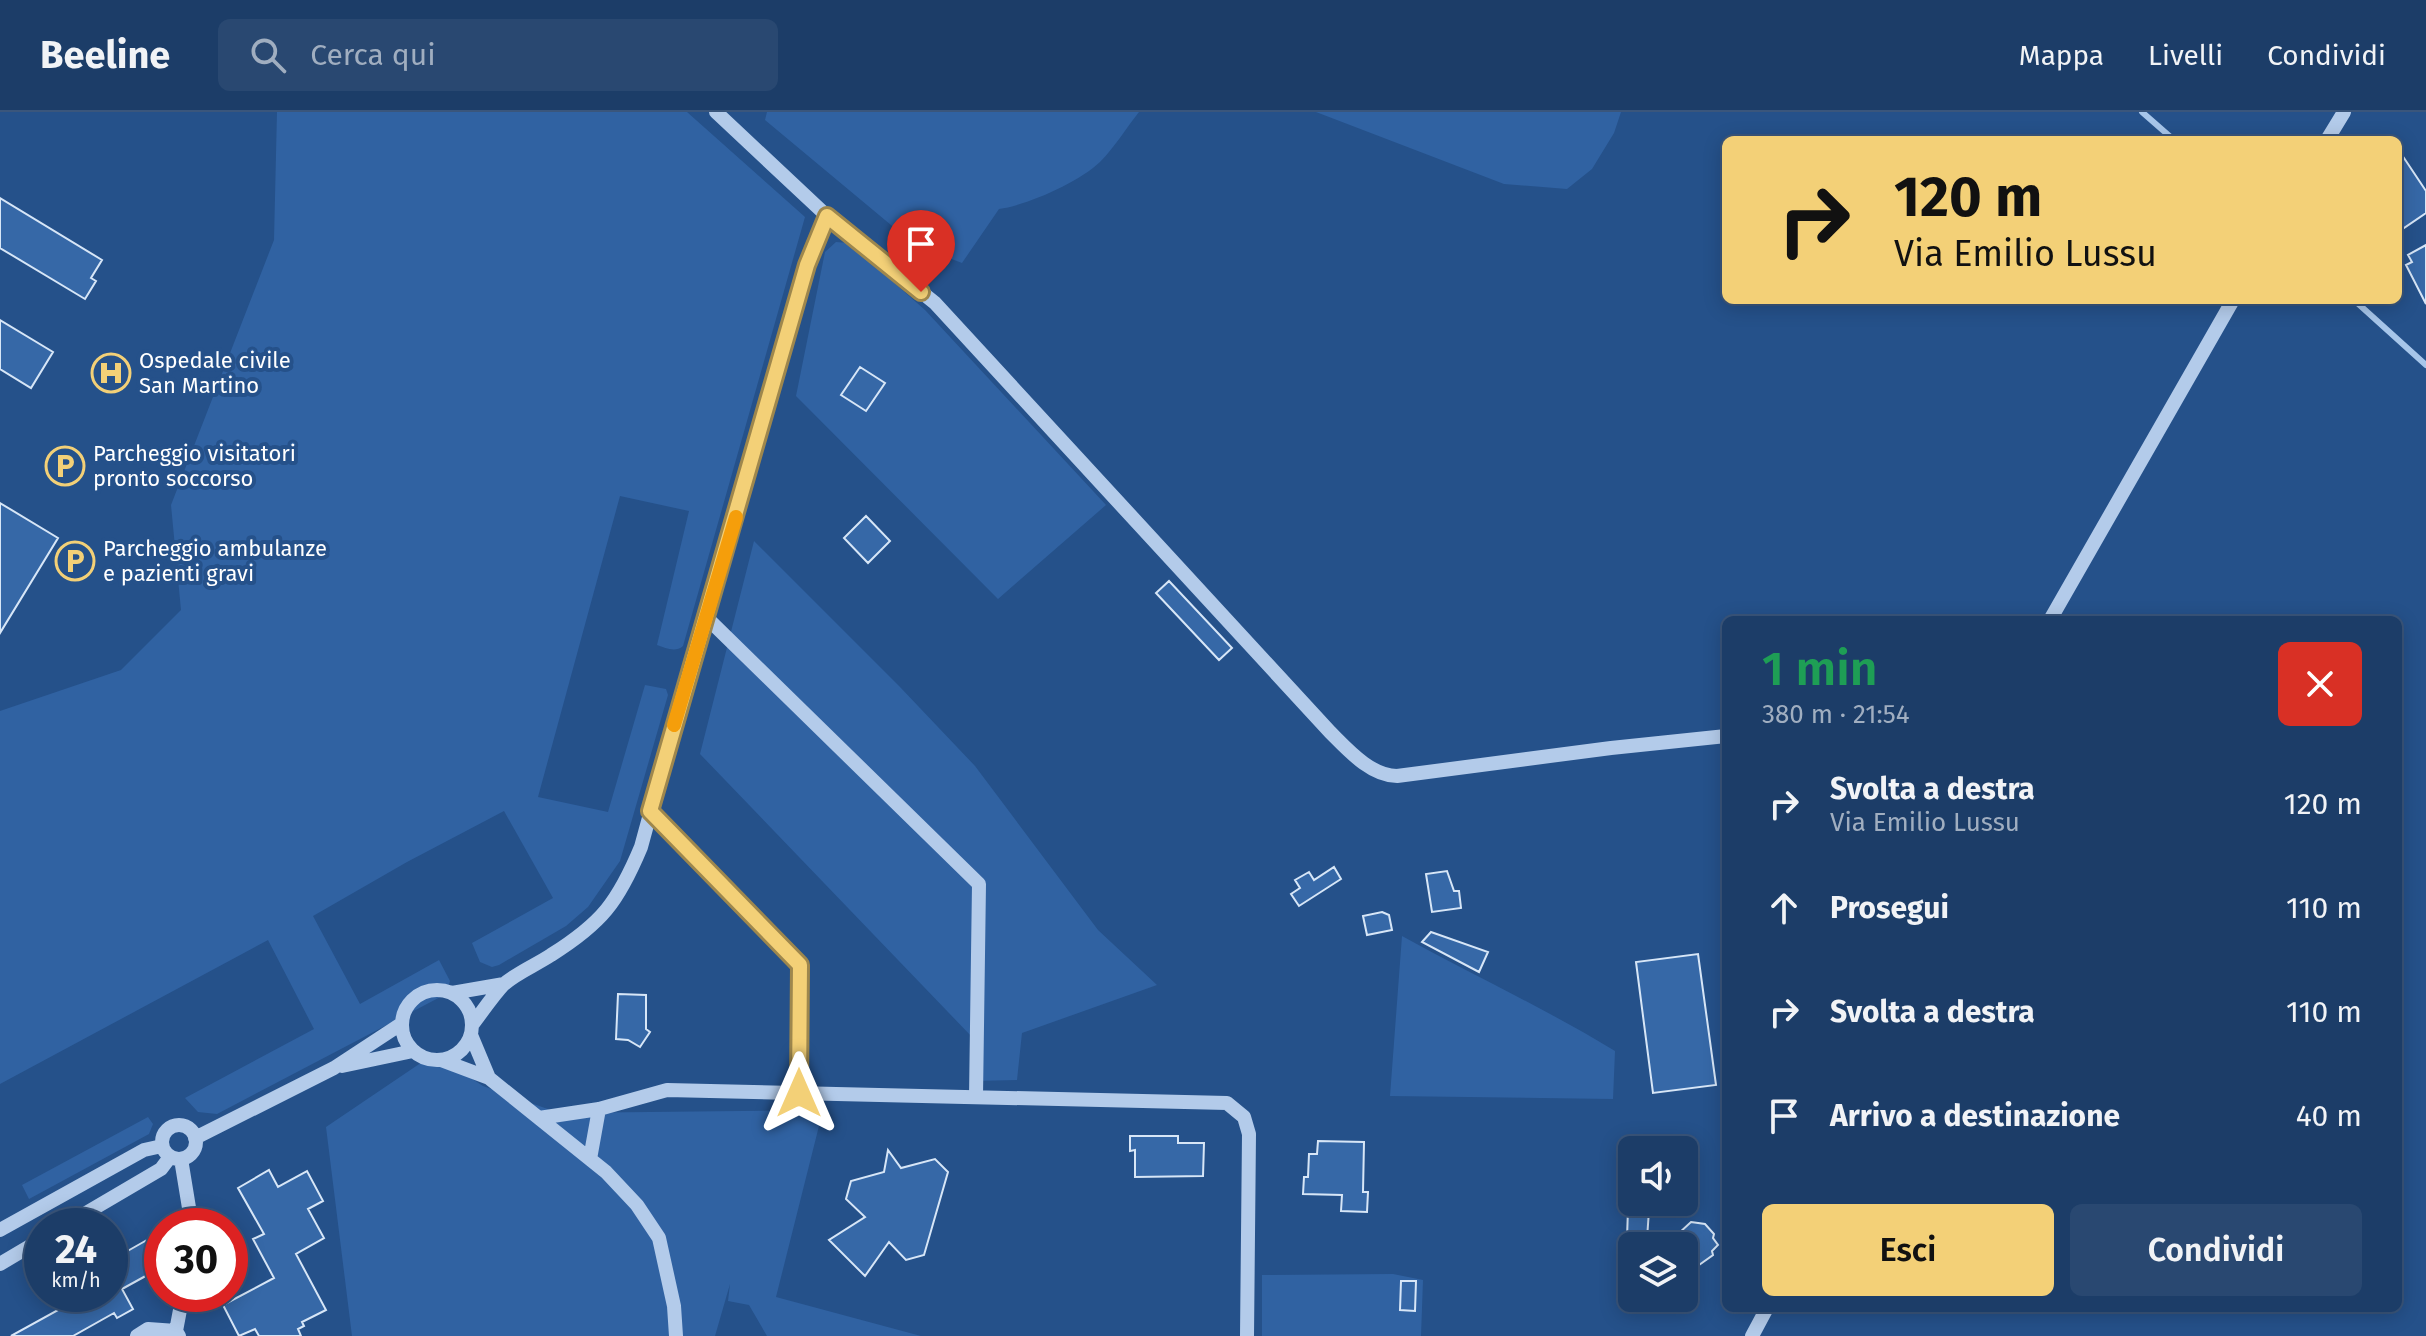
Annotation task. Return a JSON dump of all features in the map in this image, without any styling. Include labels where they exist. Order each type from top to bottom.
[{"type":"street","points":[[716,112],[827,216],[935,303],[1330,732],[1349,751],[1377,771],[1397,776],[1722,736]]},
{"type":"street","points":[[2329,136],[2344,112]]},
{"type":"street","points":[[676,1336],[674,1306],[659,1238],[637,1205],[606,1172],[489,1078],[441,1060],[431,1060],[413,1051],[406,1043],[401,1024],[403,1014],[414,997],[432,989],[452,993],[504,984],[578,938],[614,904],[641,847],[807,265],[827,216]]},
{"type":"street","points":[[2052,616],[2231,304]]},
{"type":"street","points":[[706,617],[979,884],[976,1097]]},
{"type":"street","points":[[650,811],[800,965],[799,1093]]},
{"type":"street","points":[[441,1060],[460,1052],[471,1030],[504,984]]},
{"type":"street","points":[[452,993],[467,1006],[471,1030],[489,1078]]},
{"type":"street","points":[[195,1138],[334,1068],[401,1024]]},
{"type":"street","points":[[334,1068],[413,1051]]},
{"type":"street","points":[[539,1118],[599,1109],[667,1090],[1227,1103],[1244,1117],[1249,1134],[1247,1336]]},
{"type":"street","points":[[590,1159],[599,1109]]},
{"type":"street","points":[[0,1230],[144,1150],[171,1154],[194,1149],[195,1138],[189,1129],[179,1125],[165,1132],[171,1154],[187,1208]]},
{"type":"street","points":[[95,1208],[161,1169],[171,1154]]},
{"type":"street","points":[[0,1264],[24,1250]]},
{"type":"street","points":[[137,1336],[148,1329],[178,1333],[181,1312]]},
{"type":"street","points":[[1752,1336],[1765,1312]]},
{"type":"shaded area","points":[[277,112],[687,112],[805,217],[680,648],[657,645],[689,511],[620,496],[538,797],[608,812],[645,685],[666,689],[668,695],[620,861],[588,907],[566,926],[499,965],[492,967],[480,962],[472,943],[553,898],[504,811],[313,916],[360,1004],[439,960],[450,981],[446,994],[217,1114],[198,1112],[185,1098],[314,1029],[268,940],[0,1084],[0,711],[121,670],[181,610],[171,505],[274,240]]},
{"type":"shaded area","points":[[767,112],[1139,112],[1111,150],[1091,170],[1052,192],[999,209],[962,263],[915,245],[765,120]]},
{"type":"shaded area","points":[[1316,112],[1621,112],[1614,133],[1592,169],[1567,189],[1504,184]]},
{"type":"shaded area","points":[[836,242],[849,243],[925,310],[1106,505],[998,599],[796,396],[825,252]]},
{"type":"shaded area","points":[[754,541],[975,766],[1098,930],[1157,985],[1022,1033],[1017,1080],[972,1081],[973,1038],[700,754]]},
{"type":"shaded area","points":[[1402,936],[1615,1051],[1613,1099],[1390,1096]]},
{"type":"shaded area","points":[[434,1054],[483,1086],[559,1113],[823,1110],[776,1297],[921,1336],[767,1336],[749,1305],[728,1301],[730,1284],[715,1336],[352,1336],[326,1127]]},
{"type":"shaded area","points":[[148,1117],[153,1124],[149,1134],[29,1199],[22,1185]]},
{"type":"shaded area","points":[[1393,1274],[1423,1280],[1421,1336],[1262,1336],[1262,1275]]},
{"type":"building","points":[[2402,155],[2426,191],[2426,213],[2402,229]]},
{"type":"building","points":[[0,198],[102,260],[91,278],[96,281],[85,299],[0,248]]},
{"type":"building","points":[[2426,245],[2426,304],[2406,265],[2412,262],[2408,255]]},
{"type":"building","points":[[0,320],[53,352],[31,388],[0,369]]},
{"type":"building","points":[[860,367],[885,383],[866,411],[841,395]]},
{"type":"building","points":[[0,503],[58,538],[0,633]]},
{"type":"building","points":[[866,516],[890,541],[868,563],[844,538]]},
{"type":"building","points":[[1169,581],[1232,648],[1219,660],[1156,593]]},
{"type":"building","points":[[1334,867],[1341,879],[1299,906],[1291,894],[1300,888],[1295,880],[1309,872],[1314,880]]},
{"type":"building","points":[[1447,871],[1454,891],[1459,891],[1461,908],[1432,912],[1426,874]]},
{"type":"building","points":[[1382,912],[1389,915],[1392,930],[1367,935],[1363,916]]},
{"type":"building","points":[[1431,932],[1488,952],[1479,972],[1422,942]]},
{"type":"building","points":[[1698,954],[1716,1085],[1653,1093],[1636,962]]},
{"type":"building","points":[[618,994],[646,995],[646,1029],[650,1032],[640,1047],[628,1040],[616,1039]]},
{"type":"building","points":[[1130,1136],[1178,1136],[1178,1143],[1204,1143],[1203,1176],[1135,1177],[1135,1150],[1130,1151]]},
{"type":"building","points":[[1318,1141],[1364,1142],[1363,1192],[1368,1192],[1367,1212],[1341,1211],[1342,1195],[1303,1194],[1304,1177],[1308,1177],[1309,1154],[1317,1154]]},
{"type":"building","points":[[888,1150],[901,1168],[935,1159],[948,1172],[924,1255],[906,1260],[889,1242],[865,1276],[829,1240],[865,1217],[846,1199],[851,1181],[884,1172]]},
{"type":"building","points":[[269,1170],[278,1187],[307,1171],[323,1201],[308,1209],[324,1238],[296,1254],[326,1310],[302,1322],[304,1326],[298,1329],[301,1336],[259,1336],[255,1329],[239,1336],[227,1312],[248,1312],[248,1292],[274,1278],[253,1239],[264,1234],[238,1188]]},
{"type":"building","points":[[1628,1216],[1649,1216],[1647,1232],[1627,1232]]},
{"type":"building","points":[[1691,1222],[1705,1224],[1718,1245],[1712,1251],[1713,1255],[1698,1266],[1698,1232],[1680,1232]]},
{"type":"building","points":[[144,1242],[144,1277],[128,1286],[128,1251]]},
{"type":"building","points":[[1401,1281],[1416,1281],[1415,1311],[1400,1310]]},
{"type":"building","points":[[54,1312],[128,1312],[117,1318],[114,1313],[73,1336],[11,1336]]},
{"type":"waterway","points":[[2142,112],[2169,136]]},
{"type":"waterway","points":[[2358,304],[2426,365]]},
{"type":"slow traffic","points":[[674,725],[736,517]]},
{"type":"place","name":"Ospedale civile San Martino","points":[[111,373]]},
{"type":"place","name":"Parcheggio visitatori pronto soccorso","points":[[65,466]]},
{"type":"place","name":"Parcheggio ambulanze e pazienti gravi","points":[[75,561]]},
{"type":"route","points":[[799,1093],[800,965],[650,811],[807,265],[827,216],[921,292]]}]
